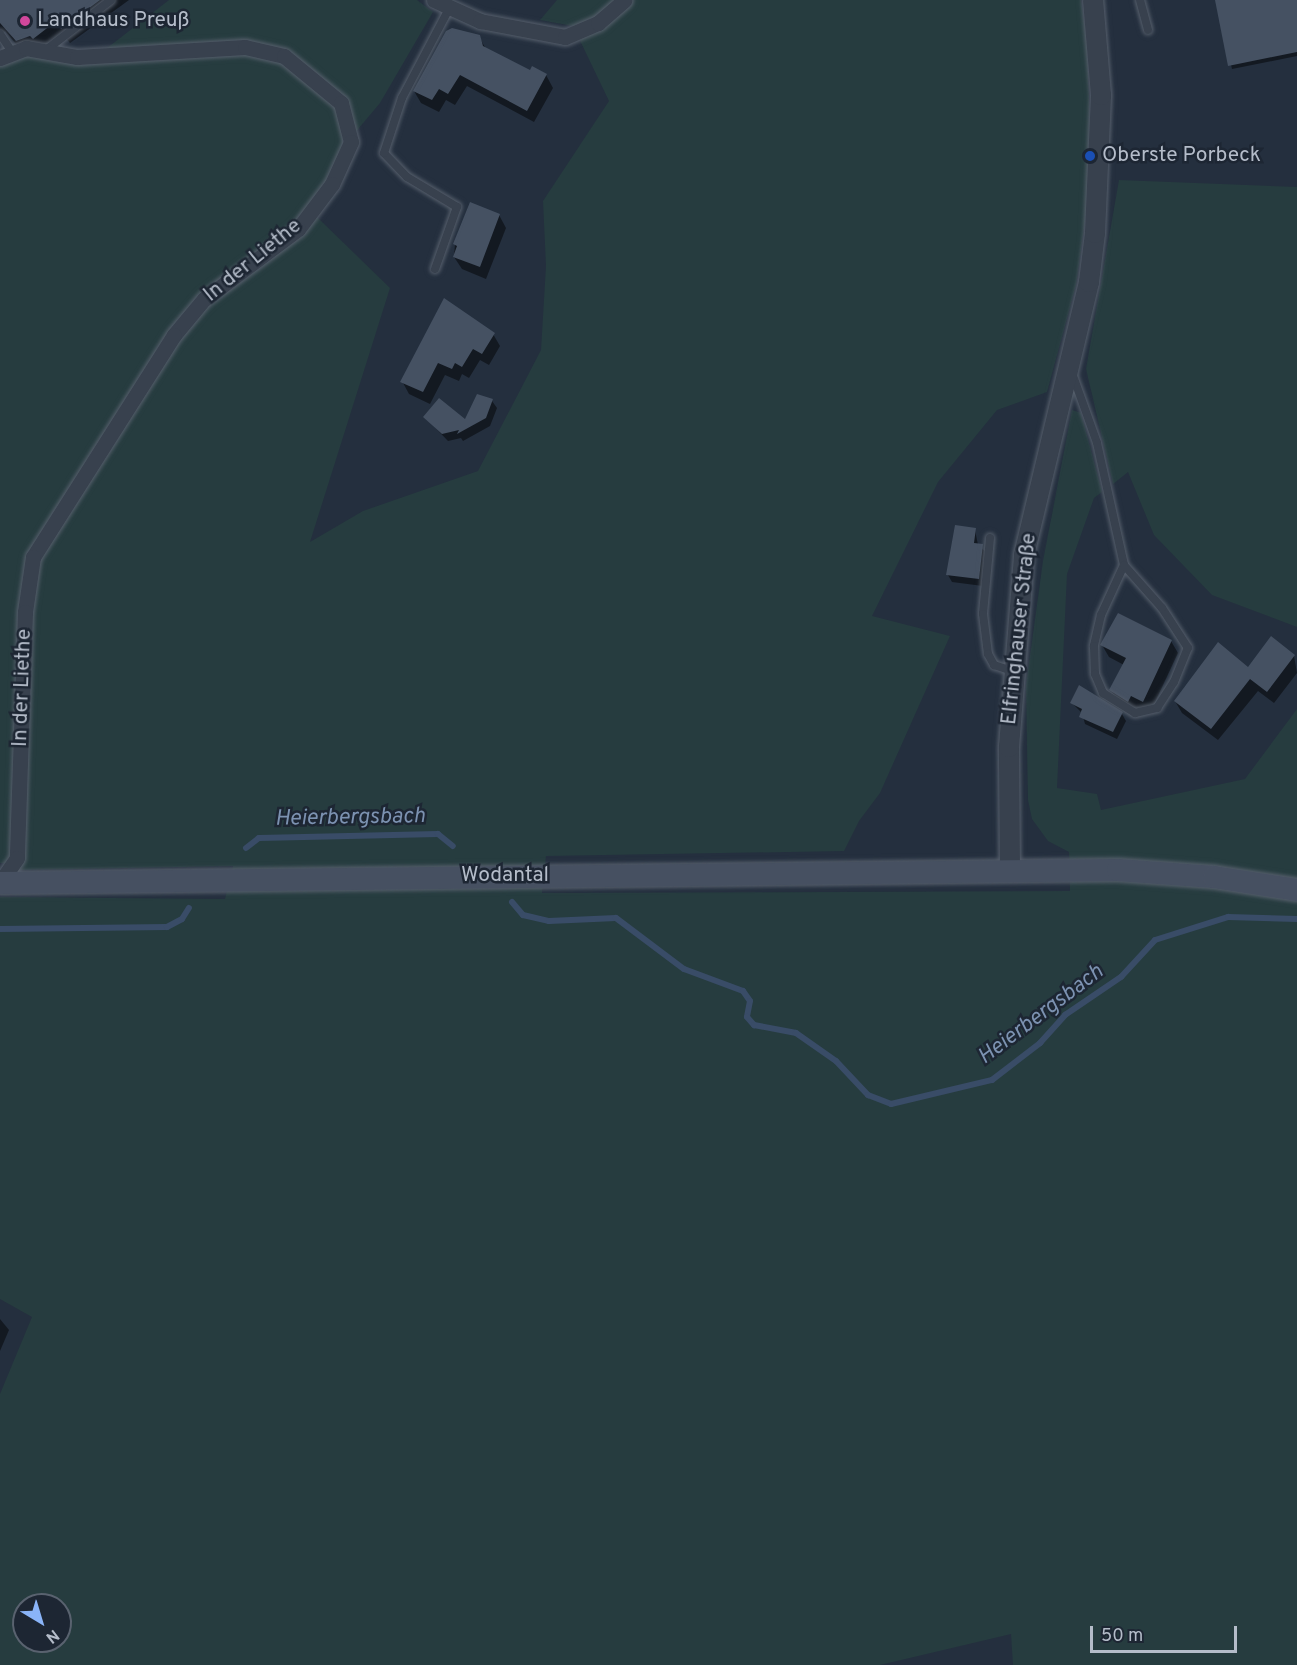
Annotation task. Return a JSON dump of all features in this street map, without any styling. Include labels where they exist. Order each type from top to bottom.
[{"type":"main road","points":[[1010,871],[1118,870],[1214,877],[1297,890]]},
{"type":"main road","name":"Wodantal","points":[[0,882],[1010,871]]},
{"type":"street","points":[[434,0],[448,9],[480,21],[565,37],[598,23],[624,0]]},
{"type":"street","name":"Elfringhauser Straße","points":[[1010,871],[1009,747],[1013,671],[1024,555],[1089,282],[1101,166],[1101,95],[1093,0]]},
{"type":"street","name":"In der Liethe","points":[[0,882],[17,858],[25,612],[33,557],[74,486],[174,335],[204,299],[298,229],[332,184],[351,142],[341,103],[284,57],[245,47],[138,56],[77,57],[26,48],[7,56]]},
{"type":"lane","points":[[45,51],[111,0]]},
{"type":"lane","points":[[1140,0],[1148,30]]},
{"type":"lane","points":[[435,268],[457,207],[407,177],[384,153],[402,98],[448,9]]},
{"type":"lane","points":[[0,34],[7,56]]},
{"type":"lane","points":[[1069,366],[1097,443],[1124,564],[1162,608],[1188,648],[1174,682],[1157,708],[1135,713],[1103,693],[1095,674],[1094,646],[1101,615],[1124,564]]},
{"type":"lane","points":[[990,538],[983,614],[988,654],[994,665],[1013,671]]},
{"type":"green space","points":[[169,0],[417,0],[433,12],[380,103],[354,134],[345,102],[289,53],[102,52]]},
{"type":"green space","points":[[557,0],[1081,0],[1087,42],[1090,124],[1088,200],[1076,285],[1047,392],[997,410],[938,482],[872,616],[950,636],[880,793],[859,821],[844,851],[546,856],[542,893],[1070,891],[1069,852],[1048,841],[1032,819],[1028,800],[1026,685],[1043,561],[1072,410],[1081,413],[1102,492],[1094,498],[1067,574],[1057,788],[1097,794],[1101,810],[1245,779],[1297,709],[1297,1665],[1013,1665],[1011,1634],[880,1665],[0,1665],[0,1394],[32,1317],[0,1299],[0,897],[225,899],[233,866],[18,870],[29,727],[30,629],[39,558],[180,336],[207,302],[317,217],[390,288],[310,542],[363,511],[478,471],[541,350],[546,266],[543,201],[609,101],[573,26],[540,20]]},
{"type":"green space","points":[[28,53],[75,63],[141,61],[205,54],[245,53],[280,60],[335,107],[345,146],[330,183],[298,223],[204,292],[30,554],[13,850],[8,863],[0,863],[0,63]]},
{"type":"green space","points":[[1119,180],[1297,187],[1297,627],[1212,595],[1154,535],[1128,472],[1113,484],[1086,369]]},
{"type":"building","name":"Landhaus Preuß","points":[[0,0],[100,0],[61,29],[55,22],[33,39],[30,36],[16,41],[0,23]]},
{"type":"building","points":[[1215,0],[1297,0],[1297,52],[1228,66]]},
{"type":"building","points":[[452,28],[480,35],[483,46],[530,70],[532,66],[547,74],[527,111],[460,75],[448,94],[439,89],[432,100],[413,91],[446,31]]},
{"type":"building","points":[[470,202],[500,214],[480,267],[453,257],[457,246],[453,244]]},
{"type":"building","points":[[444,298],[495,333],[482,354],[473,349],[462,367],[455,363],[452,369],[438,363],[423,392],[400,382]]},
{"type":"building","points":[[477,394],[493,399],[486,418],[457,434],[459,430],[442,434],[423,417],[439,398],[465,419]]},
{"type":"building","points":[[955,525],[976,528],[974,543],[983,544],[979,579],[946,575]]},
{"type":"building","points":[[1118,613],[1172,640],[1143,702],[1131,696],[1128,702],[1109,690],[1126,658],[1100,645]]},
{"type":"building","points":[[1271,636],[1295,655],[1267,692],[1250,679],[1211,729],[1174,701],[1218,642],[1248,667]]},
{"type":"building","points":[[1079,685],[1123,712],[1113,732],[1079,717],[1082,709],[1070,703]]},
{"type":"waterway","name":"Heierbergsbach","points":[[246,848],[259,838],[438,834],[453,846]]},
{"type":"waterway","name":"Heierbergsbach","points":[[512,902],[523,915],[549,921],[616,918],[684,969],[743,991],[750,1001],[747,1017],[754,1025],[796,1033],[836,1061],[868,1095],[891,1104],[992,1080],[1040,1043],[1065,1015],[1121,977],[1155,940],[1228,917],[1297,919]]},
{"type":"waterway","name":"Heierbergsbach","points":[[0,929],[167,927],[182,919],[189,908]]},
{"type":"place","name":"Landhaus Preuß","points":[[25,21]]},
{"type":"place","name":"Oberste Porbeck","points":[[1090,156]]}]
